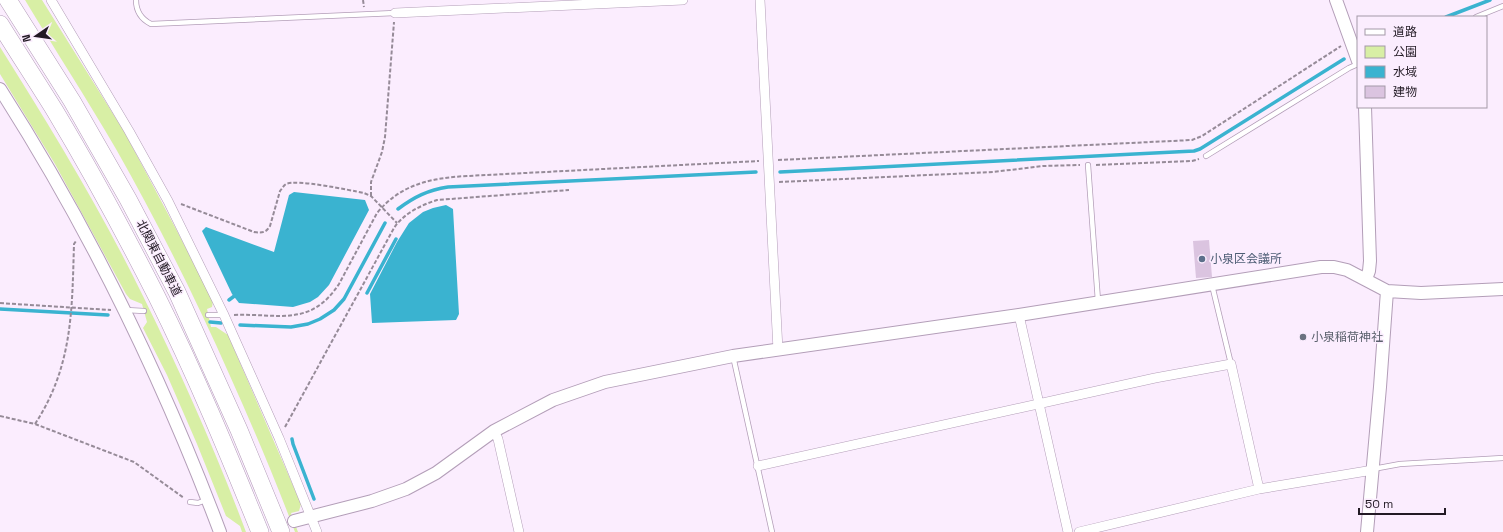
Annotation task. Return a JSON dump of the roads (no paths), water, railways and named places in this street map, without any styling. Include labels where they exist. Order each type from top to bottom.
[{"type":"highway","name":"北関東自動車道","points":[[8,0],[72,101],[128,199],[177,292],[239,430],[281,532]]},
{"type":"highway","name":"北関東自動車道","points":[[0,24],[55,111],[110,207],[157,297],[212,416],[260,532]]},
{"type":"street","points":[[51,0],[130,131],[168,201],[224,315],[279,438],[311,516],[316,532]]},
{"type":"street","points":[[395,13],[683,0]]},
{"type":"street","points":[[760,0],[778,350]]},
{"type":"street","points":[[1336,0],[1357,60]]},
{"type":"street","points":[[0,89],[25,128],[85,236],[143,347],[208,500],[220,532]]},
{"type":"street","points":[[1365,108],[1370,261],[1366,279]]},
{"type":"street","points":[[294,521],[378,499],[420,483],[494,431],[553,400],[605,382],[733,356],[1019,315],[1321,267],[1334,267],[1347,270],[1387,291],[1421,293],[1503,288]]},
{"type":"street","points":[[1367,532],[1387,291]]},
{"type":"street","points":[[1019,315],[1068,532]]},
{"type":"street","points":[[758,466],[1156,378],[1231,364],[1259,489]]},
{"type":"street","points":[[494,431],[498,439],[519,532]]},
{"type":"street","points":[[1079,532],[1259,489],[1373,470]]},
{"type":"lane","points":[[136,0],[136,8],[143,20],[152,24],[395,13]]},
{"type":"lane","points":[[1478,16],[1503,6]]},
{"type":"lane","points":[[1206,156],[1357,64]]},
{"type":"lane","points":[[1088,166],[1098,302]]},
{"type":"lane","points":[[1212,285],[1231,364]]},
{"type":"lane","points":[[124,310],[144,311]]},
{"type":"lane","points":[[208,315],[224,315]]},
{"type":"lane","points":[[733,356],[772,532]]},
{"type":"lane","points":[[1373,470],[1400,464],[1503,458]]},
{"type":"lane","points":[[190,502],[198,503],[208,500]]},
{"type":"water","points":[[294,192],[365,200],[369,210],[329,285],[318,297],[310,302],[293,307],[239,303],[232,294],[202,231],[206,227],[274,252],[289,195]]},
{"type":"water","points":[[446,205],[453,209],[459,314],[456,320],[372,323],[370,294],[397,242],[409,223],[423,212]]},
{"type":"waterway","points":[[1449,16],[1490,0]]},
{"type":"waterway","points":[[780,172],[1194,151],[1200,149],[1344,59]]},
{"type":"waterway","points":[[398,209],[422,195],[434,190],[448,187],[756,172]]},
{"type":"waterway","points":[[240,325],[291,327],[308,324],[320,319],[334,310],[344,299],[385,223]]},
{"type":"waterway","points":[[367,293],[396,239]]},
{"type":"waterway","points":[[229,300],[237,294]]},
{"type":"waterway","points":[[0,309],[108,315]]},
{"type":"waterway","points":[[210,322],[221,323]]},
{"type":"waterway","points":[[292,439],[314,499]]},
{"type":"place","name":"小泉区会議所","points":[[1202,259]]},
{"type":"place","name":"小泉稲荷神社","points":[[1303,337]]}]
